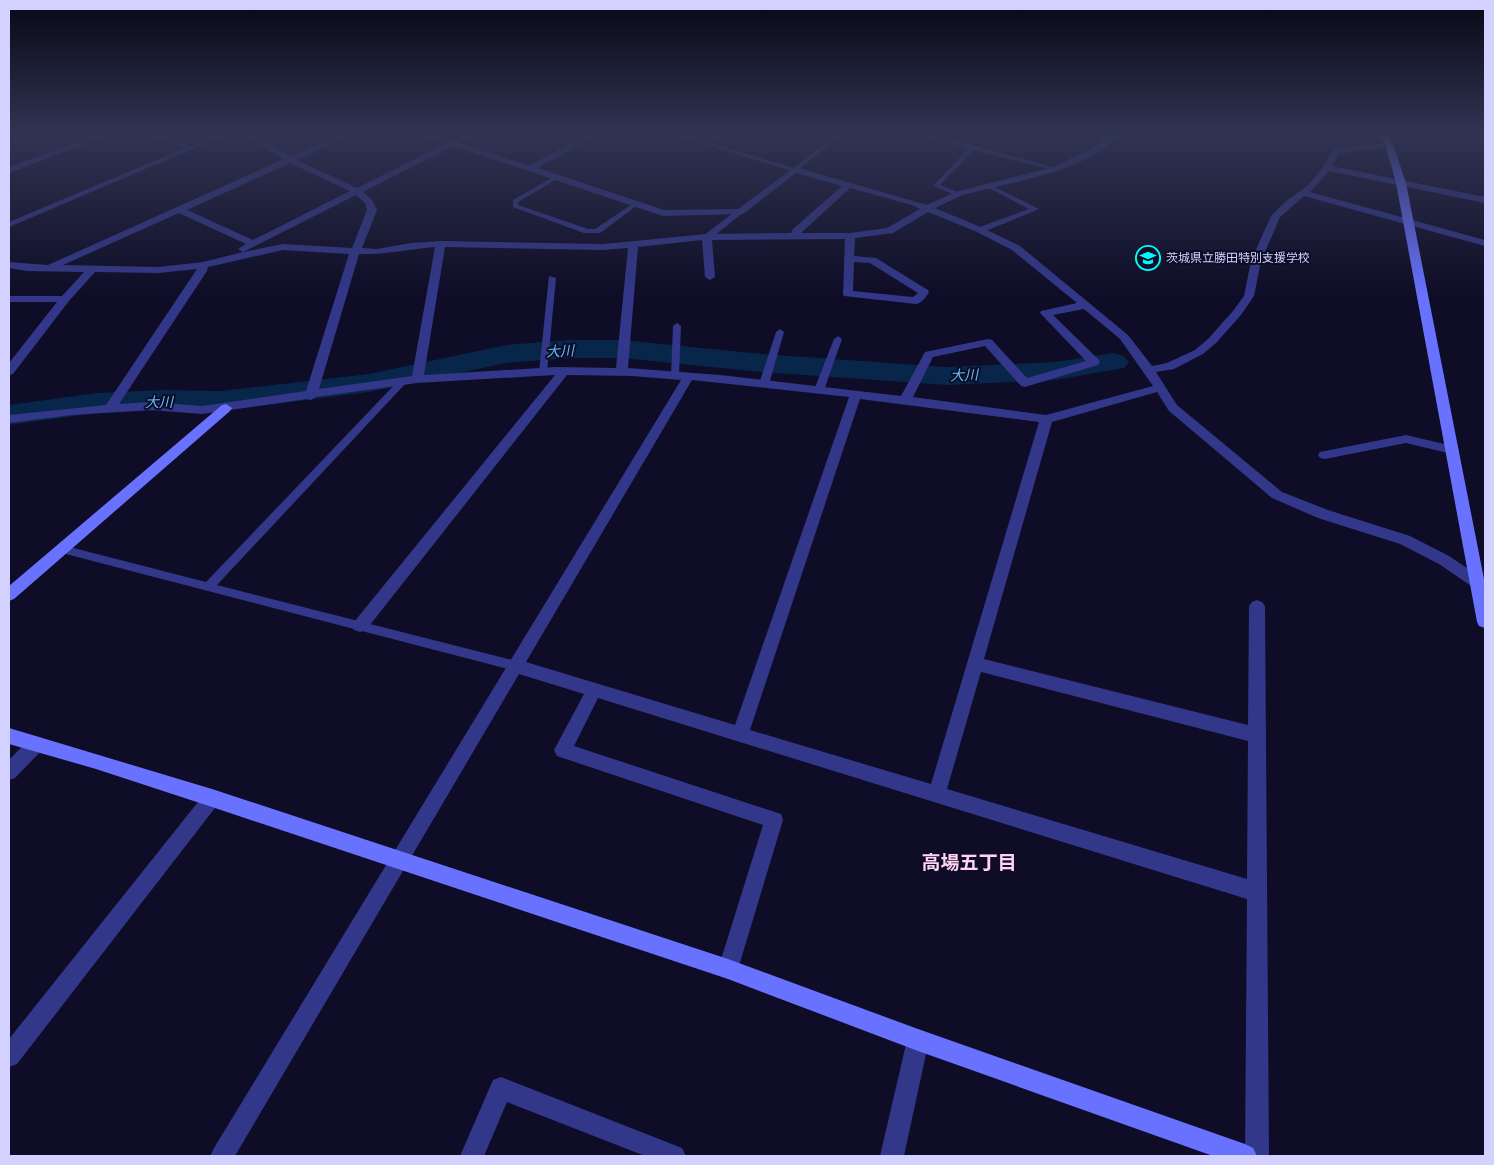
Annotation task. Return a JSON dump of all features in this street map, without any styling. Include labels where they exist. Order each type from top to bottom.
[{"type":"street","points":[[48,269],[230,187]]},
{"type":"street","points":[[311,396],[355,252],[372,210],[369,202],[357,191],[349,187]]},
{"type":"street","points":[[233,257],[233,254],[364,187]]},
{"type":"street","points":[[584,187],[663,214],[740,212],[772,187]]},
{"type":"street","points":[[796,236],[796,230],[845,187]]},
{"type":"street","points":[[856,187],[928,208],[1016,248],[1124,337],[1149,370],[1173,408],[1278,495],[1323,514],[1411,543],[1444,560],[1482,586]]},
{"type":"street","points":[[9,265],[48,269],[158,270],[203,265],[283,247],[377,252],[411,246],[441,244],[603,247],[707,237],[850,236],[890,231],[928,208],[958,194],[985,187]]},
{"type":"street","points":[[1149,370],[1170,366],[1198,352],[1212,341],[1238,312],[1249,296],[1256,261],[1276,216],[1310,187]]},
{"type":"street","points":[[1402,187],[1452,450],[1482,586],[1485,622]]},
{"type":"street","points":[[1423,187],[1485,200]]},
{"type":"street","points":[[1302,193],[1485,243]]},
{"type":"street","points":[[180,210],[254,244]]},
{"type":"street","points":[[849,259],[872,260],[924,292],[916,302],[848,294],[849,259],[850,236]]},
{"type":"street","points":[[707,237],[710,277]]},
{"type":"street","points":[[417,379],[441,244]]},
{"type":"street","points":[[622,372],[633,244]]},
{"type":"street","points":[[109,409],[202,270],[203,265]]},
{"type":"street","points":[[9,371],[65,299],[91,270]]},
{"type":"street","points":[[9,298],[65,299]]},
{"type":"street","points":[[904,400],[929,354],[988,342],[1025,383],[1094,362],[1045,312],[1086,304]]},
{"type":"street","points":[[9,419],[150,406],[202,410],[226,408],[417,379],[564,371],[622,372],[764,384],[1046,419],[1128,395],[1160,388]]},
{"type":"street","points":[[360,626],[564,371]]},
{"type":"street","points":[[222,1156],[516,666],[682,377]]},
{"type":"street","points":[[740,734],[856,394]]},
{"type":"street","points":[[9,595],[226,408]]},
{"type":"street","points":[[937,794],[1046,419]]},
{"type":"street","points":[[1324,456],[1406,439],[1452,450]]},
{"type":"street","points":[[1257,606],[1257,1156]]},
{"type":"street","points":[[974,663],[1257,735]]},
{"type":"street","points":[[516,666],[1257,892]]},
{"type":"street","points":[[594,690],[563,750],[774,820],[728,969]]},
{"type":"street","points":[[9,736],[212,798],[728,969],[918,1040],[1245,1156]]},
{"type":"street","points":[[9,772],[36,744]]},
{"type":"street","points":[[9,1056],[212,798]]},
{"type":"street","points":[[892,1156],[918,1040]]},
{"type":"street","points":[[472,1156],[501,1088],[674,1156]]},
{"type":"lane","points":[[9,225],[98,187]]},
{"type":"lane","points":[[539,187],[515,201],[515,206],[587,231],[597,231],[636,204]]},
{"type":"lane","points":[[940,187],[958,194]]},
{"type":"lane","points":[[980,230],[1035,209],[993,187]]},
{"type":"lane","points":[[707,237],[740,212]]},
{"type":"lane","points":[[544,372],[552,278]]},
{"type":"lane","points":[[677,326],[682,377]]},
{"type":"lane","points":[[764,384],[780,332]]},
{"type":"lane","points":[[819,390],[838,339]]},
{"type":"lane","points":[[208,586],[403,381]]},
{"type":"lane","points":[[62,549],[516,666]]},
{"type":"waterway","name":"大川","points":[[9,415],[97,403],[165,400],[221,401],[369,383],[506,354],[570,349],[622,349],[761,363],[947,376],[1055,371],[1114,362]]},
{"type":"place","name":"茨城県立勝田特別支援学校","points":[[1148,258]]},
{"type":"district","name":"高場五丁目","points":[[969,862]]}]
